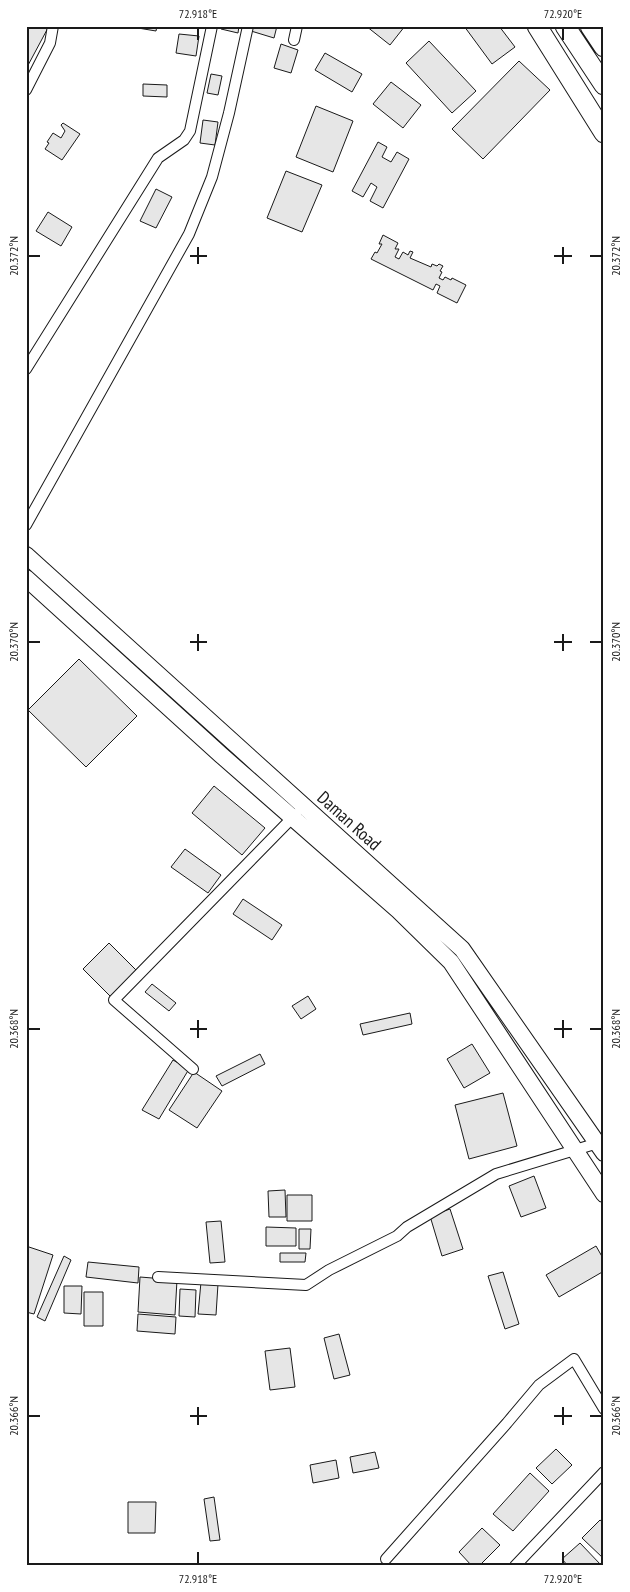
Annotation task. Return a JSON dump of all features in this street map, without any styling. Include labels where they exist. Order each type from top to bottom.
[{"type":"highway","points":[[537,26],[604,133]]},
{"type":"highway","points":[[565,26],[604,85]]},
{"type":"highway","points":[[590,26],[604,47]]},
{"type":"main road","name":"Daman Road","points":[[26,555],[298,812],[462,949],[601,1148]]},
{"type":"main road","points":[[26,578],[221,755],[298,812],[450,962],[604,1194]]},
{"type":"street","points":[[26,90],[50,43],[53,26]]},
{"type":"street","points":[[26,369],[158,158],[184,140],[190,131],[212,26]]},
{"type":"street","points":[[26,524],[189,234],[212,177],[229,113],[248,26]]},
{"type":"street","points":[[294,40],[297,26]]},
{"type":"street","points":[[193,1069],[114,1000],[298,812]]},
{"type":"street","points":[[158,1277],[306,1285],[329,1270],[398,1236],[407,1227],[496,1174],[574,1150],[601,1148]]},
{"type":"street","points":[[386,1559],[507,1423],[539,1384],[574,1359],[604,1409]]},
{"type":"street","points":[[515,1566],[604,1472]]},
{"type":"building","points":[[26,26],[49,26],[26,69]]},
{"type":"building","points":[[126,26],[157,26],[156,31]]},
{"type":"building","points":[[222,26],[239,26],[238,33],[221,29]]},
{"type":"building","points":[[253,26],[277,26],[274,38],[251,31]]},
{"type":"building","points":[[366,26],[405,26],[390,45]]},
{"type":"building","points":[[464,26],[499,26],[515,47],[492,64]]},
{"type":"building","points":[[179,34],[199,36],[196,56],[176,53]]},
{"type":"building","points":[[429,41],[476,91],[452,113],[406,63]]},
{"type":"building","points":[[281,44],[298,50],[291,73],[274,68]]},
{"type":"building","points":[[325,53],[362,74],[352,92],[315,70]]},
{"type":"building","points":[[519,61],[550,90],[483,159],[452,129]]},
{"type":"building","points":[[211,74],[222,76],[218,95],[207,93]]},
{"type":"building","points":[[391,82],[421,105],[403,128],[373,104]]},
{"type":"building","points":[[143,84],[167,85],[167,97],[143,96]]},
{"type":"building","points":[[316,106],[353,121],[333,172],[296,157]]},
{"type":"building","points":[[203,120],[218,122],[215,145],[200,143]]},
{"type":"building","points":[[63,123],[80,134],[62,160],[45,149],[53,133],[61,138],[65,131],[61,125]]},
{"type":"building","points":[[378,142],[387,147],[382,157],[391,162],[397,152],[409,159],[383,208],[370,201],[377,187],[371,183],[363,197],[352,191]]},
{"type":"building","points":[[286,171],[322,185],[302,232],[267,218]]},
{"type":"building","points":[[156,189],[172,197],[156,228],[140,221]]},
{"type":"building","points":[[48,212],[72,227],[61,246],[36,231]]},
{"type":"building","points":[[383,235],[398,243],[395,249],[399,249],[395,257],[399,259],[403,252],[408,255],[410,251],[413,252],[410,258],[431,267],[432,264],[443,266],[439,278],[443,280],[445,277],[451,280],[452,278],[466,285],[457,303],[437,293],[440,286],[436,284],[433,290],[371,259],[382,244],[379,244]]},
{"type":"building","points":[[79,659],[137,716],[86,767],[28,710]]},
{"type":"building","points":[[214,786],[265,828],[242,855],[192,813]]},
{"type":"building","points":[[185,849],[221,875],[208,893],[171,867]]},
{"type":"building","points":[[243,899],[282,925],[272,940],[233,914]]},
{"type":"building","points":[[109,943],[137,971],[111,997],[83,969]]},
{"type":"building","points":[[152,984],[176,1003],[169,1011],[145,992]]},
{"type":"building","points":[[308,996],[316,1009],[301,1019],[292,1006]]},
{"type":"building","points":[[410,1013],[412,1024],[363,1035],[360,1024]]},
{"type":"building","points":[[472,1044],[490,1073],[464,1088],[447,1059]]},
{"type":"building","points":[[260,1054],[265,1064],[222,1086],[216,1076]]},
{"type":"building","points":[[173,1060],[189,1069],[159,1119],[142,1110]]},
{"type":"building","points":[[194,1072],[222,1091],[197,1128],[169,1110]]},
{"type":"building","points":[[503,1093],[517,1146],[469,1159],[455,1105]]},
{"type":"building","points":[[534,1176],[546,1208],[521,1217],[509,1186]]},
{"type":"building","points":[[285,1190],[286,1217],[269,1217],[268,1191]]},
{"type":"building","points":[[287,1195],[312,1195],[312,1221],[287,1221]]},
{"type":"building","points":[[450,1209],[463,1249],[442,1256],[430,1216]]},
{"type":"building","points":[[221,1221],[225,1262],[210,1263],[206,1222]]},
{"type":"building","points":[[266,1227],[296,1228],[296,1246],[266,1246]]},
{"type":"building","points":[[299,1229],[311,1229],[310,1249],[299,1249]]},
{"type":"building","points":[[26,1246],[53,1255],[34,1314],[26,1312]]},
{"type":"building","points":[[596,1246],[604,1260],[604,1271],[559,1297],[546,1275]]},
{"type":"building","points":[[280,1253],[306,1253],[305,1262],[280,1262]]},
{"type":"building","points":[[64,1256],[71,1260],[45,1321],[37,1317]]},
{"type":"building","points":[[88,1262],[139,1267],[138,1283],[86,1277]]},
{"type":"building","points":[[503,1272],[519,1324],[505,1329],[488,1276]]},
{"type":"building","points":[[140,1277],[177,1280],[175,1315],[138,1312]]},
{"type":"building","points":[[201,1282],[218,1284],[216,1315],[198,1314]]},
{"type":"building","points":[[64,1286],[82,1286],[81,1314],[64,1313]]},
{"type":"building","points":[[180,1289],[196,1290],[195,1317],[179,1316]]},
{"type":"building","points":[[84,1292],[103,1292],[103,1326],[84,1326]]},
{"type":"building","points":[[138,1314],[176,1317],[175,1334],[137,1331]]},
{"type":"building","points":[[339,1334],[350,1375],[334,1379],[324,1338]]},
{"type":"building","points":[[290,1348],[295,1387],[270,1390],[265,1351]]},
{"type":"building","points":[[556,1449],[572,1465],[552,1484],[536,1468]]},
{"type":"building","points":[[375,1452],[379,1468],[353,1473],[350,1457]]},
{"type":"building","points":[[336,1460],[339,1478],[313,1483],[310,1465]]},
{"type":"building","points":[[530,1473],[549,1491],[513,1531],[493,1514]]},
{"type":"building","points":[[214,1497],[220,1540],[210,1541],[204,1499]]},
{"type":"building","points":[[128,1502],[156,1502],[155,1533],[128,1533]]},
{"type":"building","points":[[600,1520],[604,1523],[604,1559],[582,1538]]},
{"type":"building","points":[[482,1528],[500,1545],[479,1566],[472,1566],[459,1552]]},
{"type":"building","points":[[580,1543],[600,1566],[568,1566],[562,1559]]}]
